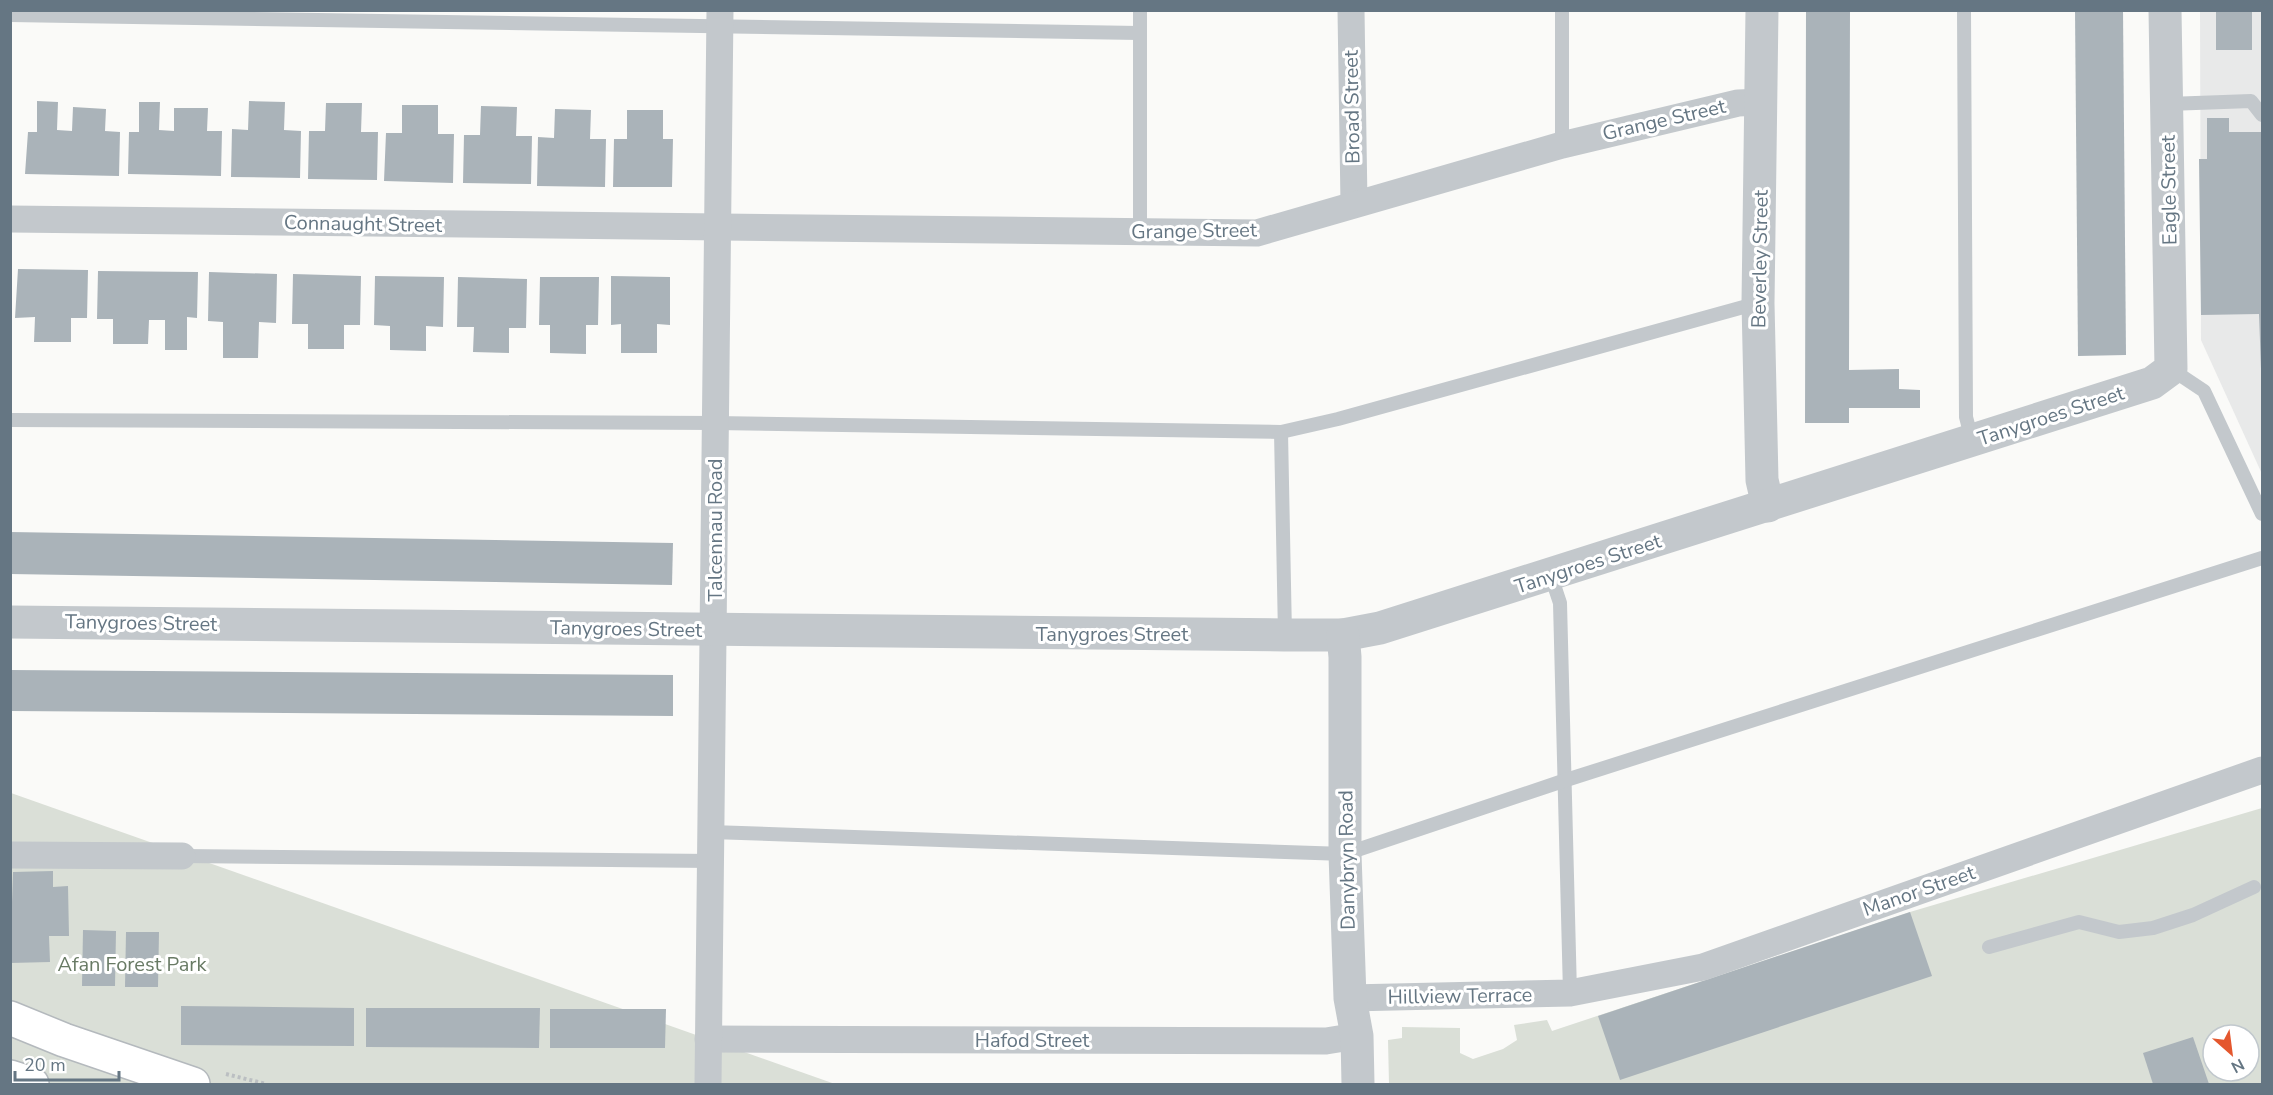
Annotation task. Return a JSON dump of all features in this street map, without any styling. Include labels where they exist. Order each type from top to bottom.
[{"type":"highway","points":[[10,1018],[64,1040],[193,1084]]},
{"type":"highway","points":[[10,1077],[32,1084]]},
{"type":"street","name":"Broad Street","points":[[1351,10],[1354,204]]},
{"type":"street","name":"Beverley Street","points":[[1762,10],[1758,303],[1762,480],[1768,506]]},
{"type":"street","name":"Eagle Street","points":[[2165,10],[2171,369]]},
{"type":"street","name":"Talcennau Road","points":[[708,1084],[719,19]]},
{"type":"street","name":"Grange Street","points":[[716,228],[1257,233],[1562,145],[1738,103],[1762,102]]},
{"type":"street","name":"Connaught Street","points":[[10,219],[716,228]]},
{"type":"street","name":"Tanygroes Street","points":[[10,622],[1343,635],[1380,628],[1551,576],[1972,441],[2152,383],[2171,369]]},
{"type":"street","name":"Danybryn Road","points":[[1343,635],[1346,657],[1345,854],[1350,998],[1357,1036],[1358,1084]]},
{"type":"street","name":"Manor Street","points":[[1570,993],[1703,967],[2262,770]]},
{"type":"street","points":[[10,855],[182,856]]},
{"type":"street","name":"Hillview Terrace","points":[[1350,998],[1570,993]]},
{"type":"street","name":"Hafod Street","points":[[708,1040],[1326,1041],[1357,1036]]},
{"type":"lane","points":[[1140,10],[1140,232]]},
{"type":"lane","points":[[1562,10],[1562,145]]},
{"type":"lane","points":[[1964,10],[1966,417],[1972,441]]},
{"type":"lane","points":[[10,15],[719,19],[1139,33]]},
{"type":"lane","points":[[2168,104],[2251,101],[2262,115]]},
{"type":"lane","points":[[10,420],[715,423],[1281,432],[1338,419],[1758,303]]},
{"type":"lane","points":[[2171,369],[2204,391],[2262,514]]},
{"type":"lane","points":[[1281,432],[1285,635]]},
{"type":"lane","points":[[711,832],[1345,854],[1563,781],[2262,558]]},
{"type":"lane","points":[[1551,576],[1560,603],[1570,993]]},
{"type":"lane","points":[[182,856],[712,861]]},
{"type":"lane","points":[[1989,947],[2079,922],[2119,932],[2153,928],[2193,915],[2254,887]]},
{"type":"shaded area","points":[[2200,11],[2262,11],[2262,474],[2201,340]]},
{"type":"green space","name":"Afan Forest Park","points":[[11,793],[835,1084],[11,1084]]},
{"type":"green space","points":[[2262,808],[2262,1084],[1389,1084],[1388,1040],[1402,1038],[1402,1027],[1460,1028],[1460,1053],[1473,1059],[1503,1049],[1517,1040],[1514,1025],[1547,1020],[1552,1031],[1910,912]]},
{"type":"building","points":[[1806,10],[1850,10],[1849,370],[1899,369],[1899,389],[1920,390],[1920,408],[1849,408],[1849,423],[1805,423]]},
{"type":"building","points":[[2075,10],[2123,10],[2126,355],[2078,356]]},
{"type":"building","points":[[2216,10],[2252,10],[2252,50],[2216,50]]},
{"type":"building","points":[[37,101],[58,102],[57,130],[72,131],[73,107],[106,109],[105,131],[120,132],[119,176],[25,174],[28,132],[37,132]]},
{"type":"building","points":[[249,101],[285,102],[284,130],[301,131],[300,178],[231,177],[232,129],[248,130]]},
{"type":"building","points":[[139,102],[160,102],[159,130],[174,131],[174,108],[208,108],[207,131],[222,131],[221,176],[128,174],[129,132],[139,132]]},
{"type":"building","points":[[326,103],[362,103],[361,132],[378,132],[377,180],[308,179],[309,131],[325,131]]},
{"type":"building","points":[[402,105],[438,105],[438,134],[454,134],[453,183],[384,181],[386,133],[402,133]]},
{"type":"building","points":[[481,106],[517,107],[516,136],[532,136],[531,184],[463,183],[464,135],[480,135]]},
{"type":"building","points":[[555,109],[591,110],[590,139],[606,139],[605,187],[537,186],[538,137],[554,138]]},
{"type":"building","points":[[627,110],[663,110],[663,139],[673,139],[672,187],[613,187],[614,139],[627,139]]},
{"type":"building","points":[[2207,118],[2229,118],[2229,132],[2262,132],[2262,396],[2259,314],[2201,315],[2199,159],[2207,159]]},
{"type":"building","points":[[18,269],[88,270],[87,318],[71,318],[71,342],[34,342],[35,317],[15,318]]},
{"type":"building","points":[[98,271],[198,272],[197,318],[187,317],[187,350],[165,350],[165,320],[149,320],[148,344],[113,344],[113,319],[97,319]]},
{"type":"building","points":[[209,272],[277,274],[276,323],[259,322],[258,358],[223,358],[223,322],[208,321]]},
{"type":"building","points":[[293,274],[361,276],[360,325],[344,325],[344,349],[308,349],[308,324],[292,324]]},
{"type":"building","points":[[375,276],[444,277],[443,327],[426,326],[426,351],[390,350],[390,326],[374,325]]},
{"type":"building","points":[[611,276],[670,277],[670,325],[657,324],[657,353],[621,353],[621,324],[611,325]]},
{"type":"building","points":[[458,277],[527,279],[526,328],[509,328],[509,353],[473,352],[474,327],[457,327]]},
{"type":"building","points":[[540,277],[599,277],[598,325],[586,325],[586,354],[550,353],[550,325],[539,325]]},
{"type":"building","points":[[10,532],[673,543],[672,585],[10,574]]},
{"type":"building","points":[[10,670],[673,675],[673,716],[10,711]]},
{"type":"building","points":[[53,871],[53,887],[68,886],[69,936],[49,936],[50,962],[10,963],[13,872]]},
{"type":"building","points":[[1910,912],[1932,976],[1620,1080],[1598,1016]]},
{"type":"building","points":[[83,930],[116,931],[115,986],[82,986]]},
{"type":"building","points":[[126,932],[159,932],[158,987],[125,987]]},
{"type":"building","points":[[181,1006],[354,1008],[354,1046],[181,1045]]},
{"type":"building","points":[[366,1008],[540,1008],[539,1048],[366,1047]]},
{"type":"building","points":[[550,1009],[666,1009],[665,1048],[550,1048]]},
{"type":"building","points":[[2193,1037],[2201,1060],[2201,1083],[2209,1084],[2153,1084],[2143,1053]]}]
